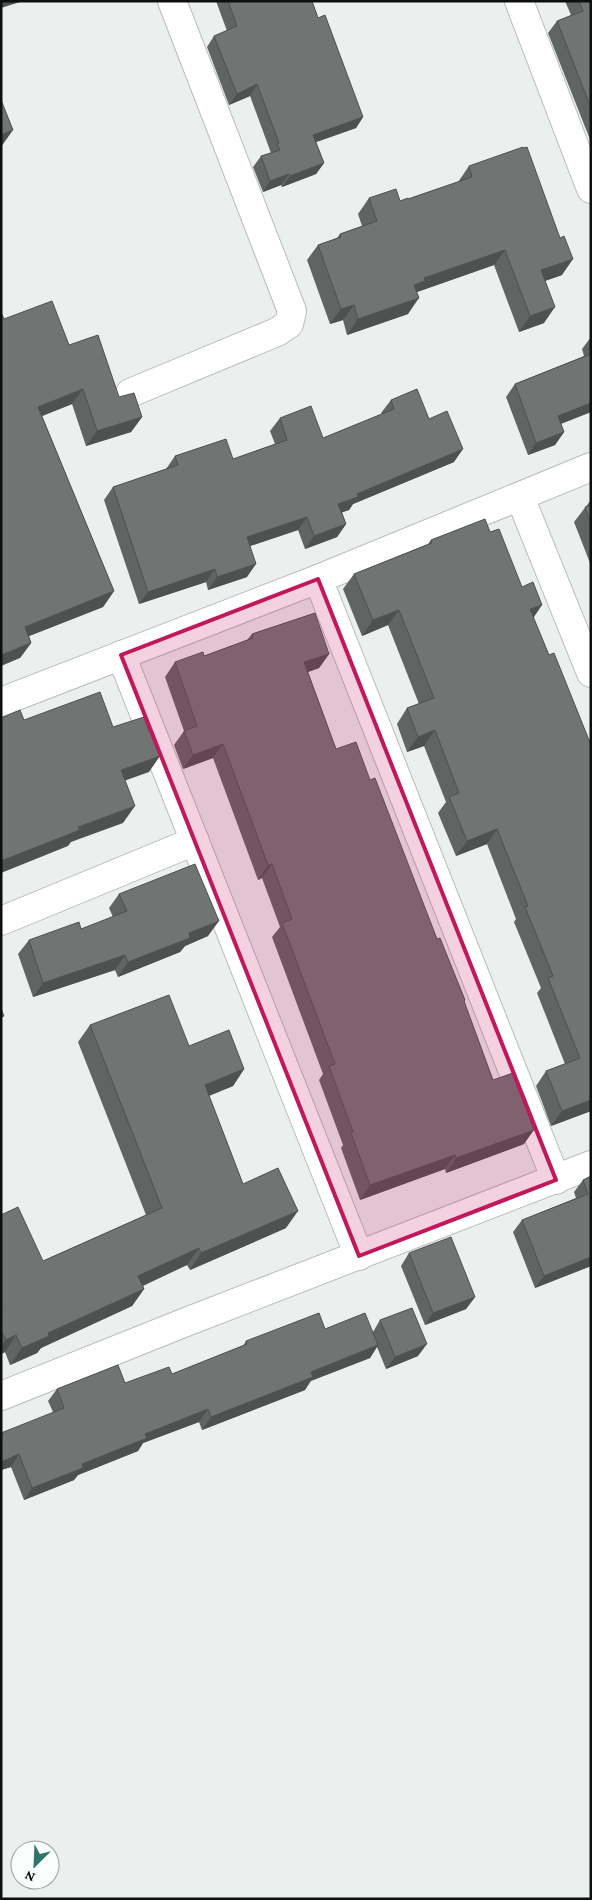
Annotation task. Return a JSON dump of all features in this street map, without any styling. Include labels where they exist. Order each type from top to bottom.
[{"type":"street","points":[[130,393],[277,332],[289,324],[292,311],[172,1]]},
{"type":"street","points":[[519,1],[591,189]]},
{"type":"street","points":[[1,702],[318,579],[591,468]]},
{"type":"street","points":[[520,497],[591,673]]},
{"type":"street","points":[[318,579],[556,1180]]},
{"type":"street","points":[[121,655],[359,1256]]},
{"type":"street","points":[[1,921],[195,842]]},
{"type":"street","points":[[1,1396],[591,1165]]},
{"type":"highlighted area","points":[[318,579],[556,1180],[359,1256],[121,655]]},
{"type":"building","points":[[228,1],[312,1],[318,18],[325,15],[363,117],[313,135],[324,163],[290,176],[289,174],[270,181],[261,156],[280,150],[257,84],[237,94],[214,36],[237,26]]},
{"type":"building","points":[[579,1],[591,1],[591,108],[557,21],[583,11]]},
{"type":"building","points":[[1,100],[13,130],[1,135]]},
{"type":"building","points":[[527,147],[560,238],[564,236],[573,259],[541,270],[555,307],[530,316],[505,250],[424,278],[425,281],[414,285],[419,298],[358,319],[354,305],[341,309],[318,245],[341,237],[340,234],[377,221],[369,198],[396,189],[400,201],[408,199],[472,177],[469,166]]},
{"type":"building","points":[[52,301],[69,345],[98,335],[119,397],[134,393],[142,417],[97,431],[83,389],[38,407],[114,591],[25,627],[31,643],[1,655],[1,312],[4,319]]},
{"type":"building","points":[[591,354],[591,403],[558,416],[564,432],[536,443],[515,384]]},
{"type":"building","points":[[417,389],[429,419],[447,411],[463,449],[357,494],[358,497],[338,504],[346,524],[314,536],[307,517],[247,537],[256,564],[217,577],[215,569],[148,592],[113,487],[178,465],[175,456],[226,439],[233,459],[287,440],[280,418],[311,406],[323,438],[394,409],[391,400]]},
{"type":"building","points":[[591,505],[591,523],[585,507]]},
{"type":"building","points":[[485,519],[490,532],[499,529],[522,587],[533,582],[542,605],[530,609],[549,655],[554,653],[591,745],[591,1100],[562,1111],[546,1071],[580,1058],[548,978],[553,976],[525,907],[528,906],[497,829],[467,841],[449,797],[459,793],[435,730],[418,737],[407,708],[434,698],[399,610],[373,620],[354,574],[432,543],[431,540]]},
{"type":"building","points":[[315,613],[329,654],[304,662],[336,749],[356,742],[370,780],[375,778],[437,939],[440,938],[465,1000],[493,1080],[513,1073],[534,1130],[456,1158],[455,1155],[370,1185],[329,1066],[335,1064],[282,923],[292,919],[272,864],[268,865],[223,744],[193,755],[184,731],[197,726],[175,662],[203,652],[204,656],[253,638],[252,634]]},
{"type":"building","points":[[100,692],[113,727],[144,717],[160,756],[121,770],[135,806],[78,827],[80,830],[1,861],[1,718],[20,710],[24,720]]},
{"type":"building","points":[[195,864],[219,921],[189,933],[190,938],[128,962],[125,955],[43,983],[29,940],[79,922],[81,929],[127,911],[119,894]]},
{"type":"building","points":[[169,995],[189,1046],[229,1030],[244,1069],[205,1085],[243,1184],[278,1168],[298,1211],[201,1253],[199,1248],[138,1276],[144,1289],[48,1333],[49,1336],[22,1348],[16,1335],[6,1340],[1,1331],[1,1215],[18,1207],[43,1261],[162,1208],[90,1025]]},
{"type":"building","points":[[591,1176],[591,1257],[544,1276],[522,1220],[588,1194],[583,1180]]},
{"type":"building","points":[[451,1237],[475,1297],[433,1313],[409,1253]]},
{"type":"building","points":[[412,1308],[427,1344],[395,1357],[380,1320]]},
{"type":"building","points":[[319,1313],[325,1329],[365,1313],[378,1345],[311,1372],[313,1377],[211,1417],[208,1409],[145,1434],[147,1438],[82,1464],[83,1468],[32,1488],[19,1454],[1,1462],[1,1433],[64,1408],[57,1389],[118,1365],[125,1383],[169,1367],[172,1374],[247,1344],[246,1341]]}]
